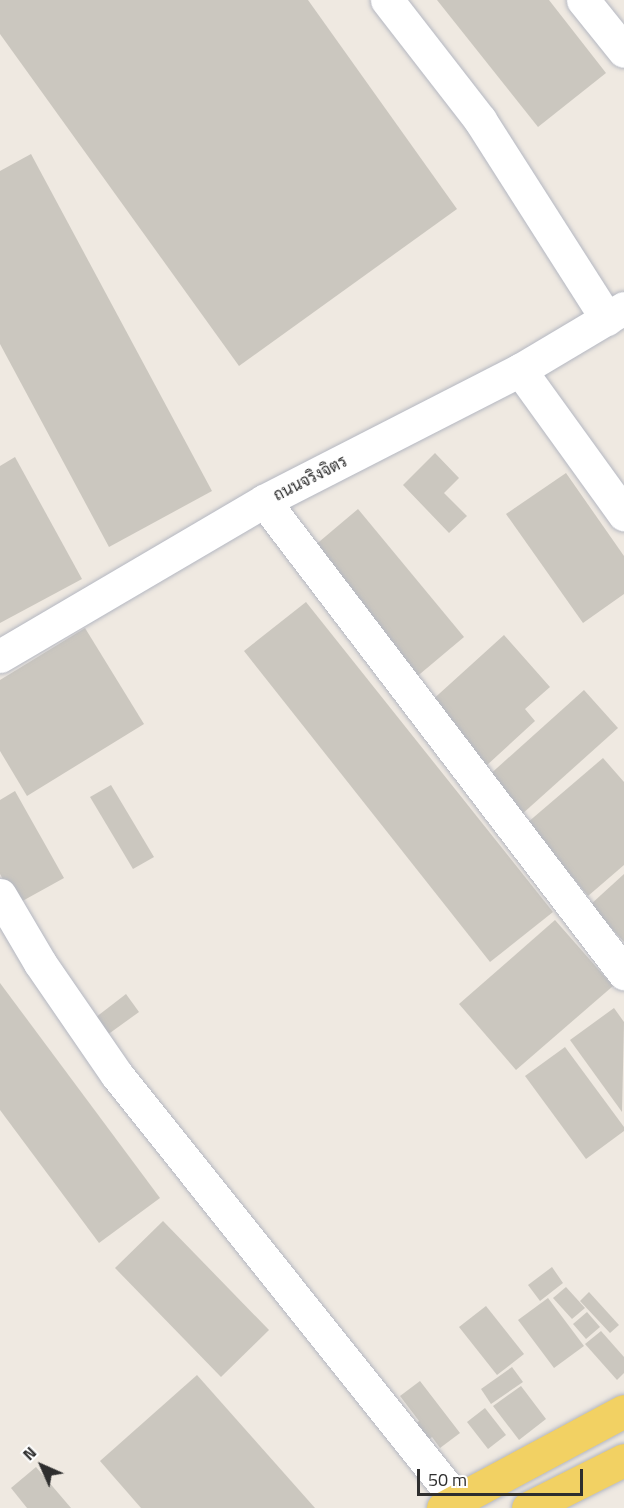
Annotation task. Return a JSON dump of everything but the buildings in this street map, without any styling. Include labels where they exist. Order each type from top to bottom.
[{"type":"main road","points":[[450,1504],[624,1411]]},
{"type":"main road","points":[[552,1449],[570,1487]]},
{"type":"main road","points":[[528,1508],[624,1461]]},
{"type":"street","points":[[387,0],[480,120],[615,313]]},
{"type":"street","points":[[583,0],[624,51]]},
{"type":"street","name":"ถนนจริงจิตร","points":[[0,656],[264,501],[520,370],[615,313]]},
{"type":"street","points":[[520,370],[624,514]]},
{"type":"street","points":[[264,501],[624,973]]},
{"type":"street","points":[[0,895],[40,963],[117,1075],[450,1504]]}]
